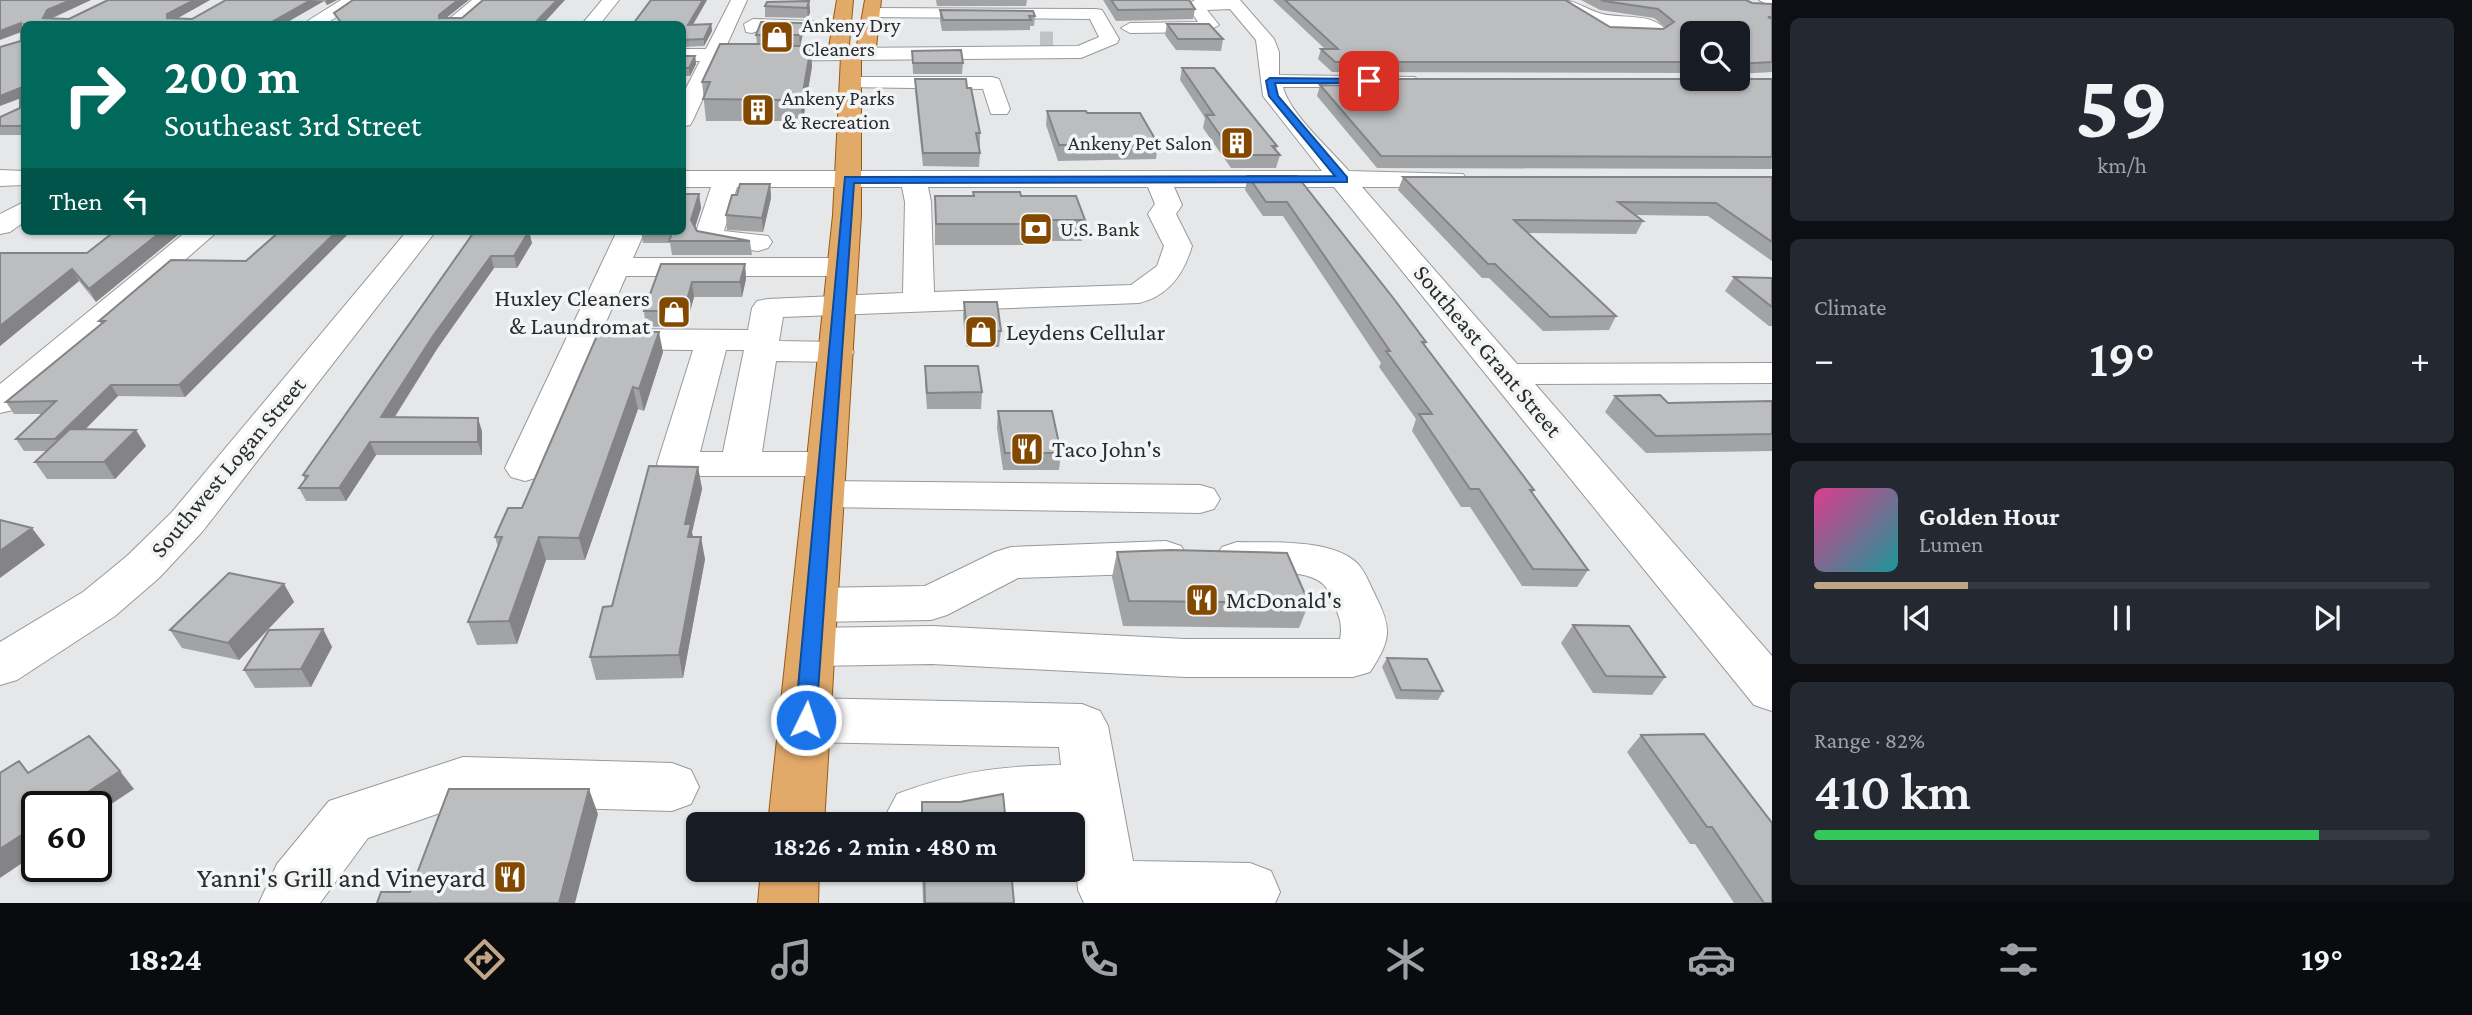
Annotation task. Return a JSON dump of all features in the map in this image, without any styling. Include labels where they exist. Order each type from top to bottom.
[{"type":"main road","points":[[845,0],[839,47],[851,55]]},
{"type":"main road","points":[[851,55],[866,48],[873,6]]},
{"type":"main road","points":[[797,812],[844,254],[855,162],[851,55]]},
{"type":"main road","points":[[788,903],[789,882]]},
{"type":"street","points":[[320,21],[353,0]]},
{"type":"street","points":[[456,21],[482,0]]},
{"type":"street","points":[[594,21],[611,0]]},
{"type":"street","points":[[686,112],[739,0]]},
{"type":"street","points":[[1560,0],[1597,19]]},
{"type":"street","points":[[1767,0],[1772,4]]},
{"type":"street","points":[[1044,4],[1090,6]]},
{"type":"street","points":[[1747,4],[1772,4]]},
{"type":"street","points":[[1207,27],[1210,25],[1195,5],[1240,10]]},
{"type":"street","points":[[873,6],[908,13],[1072,19]]},
{"type":"street","points":[[686,55],[1081,52],[1110,39],[1090,6]]},
{"type":"street","points":[[1042,35],[1090,6]]},
{"type":"street","points":[[1130,28],[1207,27],[1240,10]]},
{"type":"street","name":"Southeast Grant Street","points":[[1240,10],[1269,52],[1273,96],[1772,691]]},
{"type":"street","points":[[908,13],[908,19],[917,23],[941,24]]},
{"type":"street","points":[[867,39],[1042,35],[1069,41],[1080,36],[1072,19]]},
{"type":"street","points":[[741,55],[753,24],[841,27]]},
{"type":"street","points":[[793,54],[803,24]]},
{"type":"street","points":[[1270,81],[1426,81]]},
{"type":"street","points":[[851,83],[918,83],[919,96],[922,97],[997,104]]},
{"type":"street","points":[[901,153],[912,187],[919,302]]},
{"type":"street","points":[[1001,155],[1012,160],[1018,179]]},
{"type":"street","points":[[686,200],[855,162],[912,187],[1135,207],[1169,205],[1157,178]]},
{"type":"street","points":[[0,177],[21,178]]},
{"type":"street","points":[[740,464],[768,308],[1139,294],[1170,270],[1178,246],[1135,207],[1096,178]]},
{"type":"street","points":[[912,187],[1018,179],[1481,179]]},
{"type":"street","points":[[686,180],[722,191]]},
{"type":"street","points":[[722,191],[710,239],[844,254]]},
{"type":"street","points":[[0,226],[21,212]]},
{"type":"street","points":[[0,401],[199,235]]},
{"type":"street","name":"Southwest Logan Street","points":[[0,666],[99,604],[143,568],[187,522],[419,235]]},
{"type":"street","points":[[525,468],[629,235]]},
{"type":"street","points":[[615,267],[844,254]]},
{"type":"street","points":[[583,339],[712,340],[836,352]]},
{"type":"street","points":[[712,340],[677,464],[740,464],[825,479],[1200,499]]},
{"type":"street","points":[[1508,374],[1772,373]]},
{"type":"street","points":[[813,626],[932,624],[1185,658],[1353,658],[1363,645],[1367,623],[1342,575],[1324,564],[1302,560],[1165,557],[1011,564],[932,624]]},
{"type":"street","points":[[806,720],[1082,726],[1108,890],[1250,892]]},
{"type":"street","points":[[289,903],[298,884],[349,819],[463,781],[672,787]]},
{"type":"street","points":[[917,812],[944,802],[1005,790],[1092,789]]},
{"type":"building","points":[[0,0],[71,0],[47,10],[43,18],[69,19],[108,0],[194,0],[167,14],[167,18],[192,19],[226,0],[311,0],[273,21],[21,21],[0,31]]},
{"type":"building","points":[[353,0],[458,0],[439,15],[439,18],[462,18],[483,0],[557,0],[537,21],[340,21],[334,13]]},
{"type":"building","points":[[651,0],[703,0],[688,25],[711,24],[704,39],[686,40],[686,21],[635,21]]},
{"type":"building","points":[[1111,0],[1189,0],[1195,9],[1118,10]]},
{"type":"building","points":[[1285,0],[1565,0],[1610,27],[1663,29],[1674,22],[1658,9],[1601,0],[1746,0],[1772,4],[1772,17],[1768,17],[1772,19],[1772,62],[1750,63],[1750,21],[1680,21],[1680,62],[1335,62],[1321,49],[1338,49]]},
{"type":"building","points":[[809,1],[807,8],[765,6],[767,2]]},
{"type":"building","points":[[940,10],[1033,11],[1035,16],[1029,16],[1031,20],[943,20]]},
{"type":"building","points":[[761,22],[803,23],[799,35],[756,35]]},
{"type":"building","points":[[1167,24],[1209,24],[1223,39],[1178,39]]},
{"type":"building","points":[[21,41],[21,126],[0,126],[0,117],[20,108],[20,88],[0,96],[0,47]]},
{"type":"building","points":[[720,44],[811,46],[801,104],[788,100],[703,99],[710,82],[702,82]]},
{"type":"building","points":[[961,50],[963,63],[913,63],[912,51]]},
{"type":"building","points":[[686,56],[695,56],[689,68],[686,68]]},
{"type":"building","points":[[1182,68],[1214,68],[1277,146],[1272,146],[1280,155],[1234,155],[1206,115],[1214,115]]},
{"type":"building","points":[[915,79],[966,79],[967,88],[971,88],[980,133],[976,133],[980,153],[923,153]]},
{"type":"building","points":[[1355,79],[1680,79],[1680,91],[1750,91],[1750,79],[1772,79],[1772,157],[1381,156],[1320,85],[1362,86]]},
{"type":"building","points":[[1047,111],[1140,113],[1158,144],[1059,145]]},
{"type":"building","points":[[1248,176],[1297,176],[1426,342],[1422,342],[1534,490],[1530,490],[1588,570],[1533,569],[1479,489],[1470,489],[1419,414],[1432,414],[1386,351],[1390,351],[1287,202],[1266,202]]},
{"type":"building","points":[[1403,177],[1772,177],[1772,242],[1716,203],[1618,202],[1643,221],[1514,220],[1616,316],[1550,317],[1495,264],[1488,264]]},
{"type":"building","points":[[740,184],[770,184],[762,218],[726,215],[732,195],[737,195]]},
{"type":"building","points":[[973,192],[1020,192],[1021,196],[1076,196],[1085,220],[1037,220],[1038,224],[936,224],[935,196],[974,196]]},
{"type":"building","points":[[686,194],[699,194],[691,220],[697,231],[750,241],[669,241],[671,235],[686,235]]},
{"type":"building","points":[[110,235],[157,235],[89,289],[72,269],[0,326],[0,253],[87,253]]},
{"type":"building","points":[[275,235],[333,235],[179,385],[111,385],[55,439],[16,439],[56,401],[6,402],[105,321],[99,321],[171,260],[246,261]]},
{"type":"building","points":[[472,235],[527,235],[514,256],[491,256],[433,336],[381,417],[478,418],[478,442],[370,442],[339,488],[299,488],[308,476],[303,475]]},
{"type":"building","points":[[661,264],[745,264],[740,282],[692,282],[684,311],[644,311]]},
{"type":"building","points":[[1734,277],[1772,278],[1772,307]]},
{"type":"building","points":[[964,302],[997,302],[1001,331],[967,331]]},
{"type":"building","points":[[599,331],[659,332],[639,389],[633,387],[579,538],[539,537],[509,621],[468,622],[502,537],[495,537],[508,508],[522,508]]},
{"type":"building","points":[[925,366],[978,366],[982,392],[927,393]]},
{"type":"building","points":[[1660,395],[1668,403],[1772,401],[1772,434],[1656,436],[1615,396]]},
{"type":"building","points":[[998,411],[1052,411],[1061,453],[1005,453]]},
{"type":"building","points":[[70,429],[136,430],[104,462],[35,462]]},
{"type":"building","points":[[649,466],[698,467],[685,524],[691,524],[688,537],[701,537],[679,655],[590,657],[603,607],[612,606]]},
{"type":"building","points":[[0,520],[32,528],[0,551]]},
{"type":"building","points":[[1171,550],[1287,553],[1309,603],[1129,601],[1117,552]]},
{"type":"building","points":[[229,573],[284,584],[228,643],[170,630]]},
{"type":"building","points":[[1573,625],[1629,626],[1665,677],[1606,676]]},
{"type":"building","points":[[323,629],[301,669],[244,670],[269,630]]},
{"type":"building","points":[[1387,658],[1427,659],[1443,691],[1401,690]]},
{"type":"building","points":[[1704,734],[1772,823],[1772,903],[1764,903],[1712,827],[1707,827],[1641,735]]},
{"type":"building","points":[[89,736],[120,771],[89,791],[21,791],[21,835],[0,849],[0,773],[19,761],[28,773]]},
{"type":"building","name":"Yanni's Grill and Vineyard","points":[[449,789],[589,789],[559,903],[377,903],[381,892],[410,892]]},
{"type":"building","points":[[1003,794],[1005,812],[922,812],[922,802],[960,802]]},
{"type":"building","points":[[924,882],[1012,882],[1014,903],[925,903]]},
{"type":"tunnel","points":[[1040,41],[1053,41]]},
{"type":"place","name":"Ankeny Dry Cleaners","points":[[777,37]]},
{"type":"place","name":"Ankeny Parks & Recreation","points":[[758,110]]},
{"type":"place","name":"Ankeny Pet Salon","points":[[1237,143]]},
{"type":"place","name":"U.S. Bank","points":[[1036,229]]},
{"type":"place","name":"Huxley Cleaners & Laundromat","points":[[674,312]]},
{"type":"place","name":"Leydens Cellular","points":[[981,332]]},
{"type":"place","name":"Taco John's","points":[[1027,449]]},
{"type":"place","name":"McDonald's","points":[[1202,600]]},
{"type":"place","name":"Yanni's Grill and Vineyard","points":[[510,877]]},
{"type":"route","points":[[806,720],[849,179],[1343,179],[1273,96],[1270,81],[1369,81]]}]
